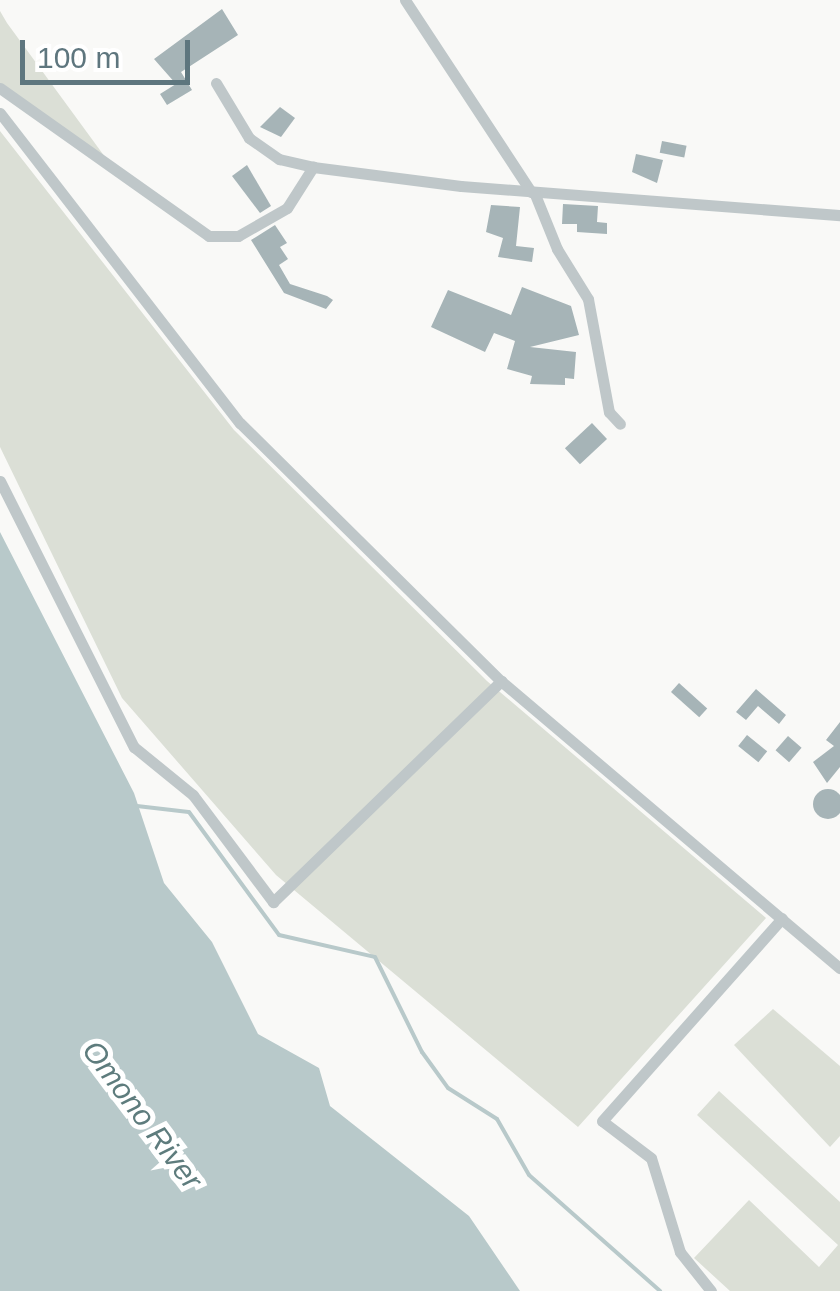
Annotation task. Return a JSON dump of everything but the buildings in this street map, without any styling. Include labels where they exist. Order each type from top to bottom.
[{"type":"street","points":[[405,0],[532,192],[556,249],[588,299],[609,412],[620,424]]},
{"type":"street","points":[[216,83],[250,138],[279,159],[314,167],[532,192],[840,214]]},
{"type":"street","points":[[0,88],[209,236],[238,236],[287,208],[314,167]]},
{"type":"street","points":[[0,113],[240,423],[500,681],[840,968]]},
{"type":"street","points":[[0,481],[134,747],[193,795],[272,902],[500,681]]},
{"type":"street","points":[[710,1291],[680,1252],[650,1158],[602,1120],[782,918]]},
{"type":"shaded area","points":[[0,11],[7,23],[105,157],[0,84]]},
{"type":"shaded area","points":[[0,131],[234,430],[487,681],[766,918],[578,1127],[276,875],[122,698],[0,447]]},
{"type":"shaded area","points":[[773,1009],[840,1066],[840,1136],[830,1147],[734,1045]]},
{"type":"shaded area","points":[[719,1091],[840,1202],[840,1291],[730,1291],[694,1258],[749,1200],[819,1267],[838,1245],[697,1115]]},
{"type":"water","name":"Omono River","points":[[0,532],[134,793],[164,883],[212,942],[258,1034],[319,1068],[330,1106],[469,1216],[520,1291],[0,1291]]},
{"type":"waterway","points":[[137,806],[189,812],[279,935],[375,957],[422,1052],[448,1088],[497,1119],[529,1175],[660,1291]]}]
